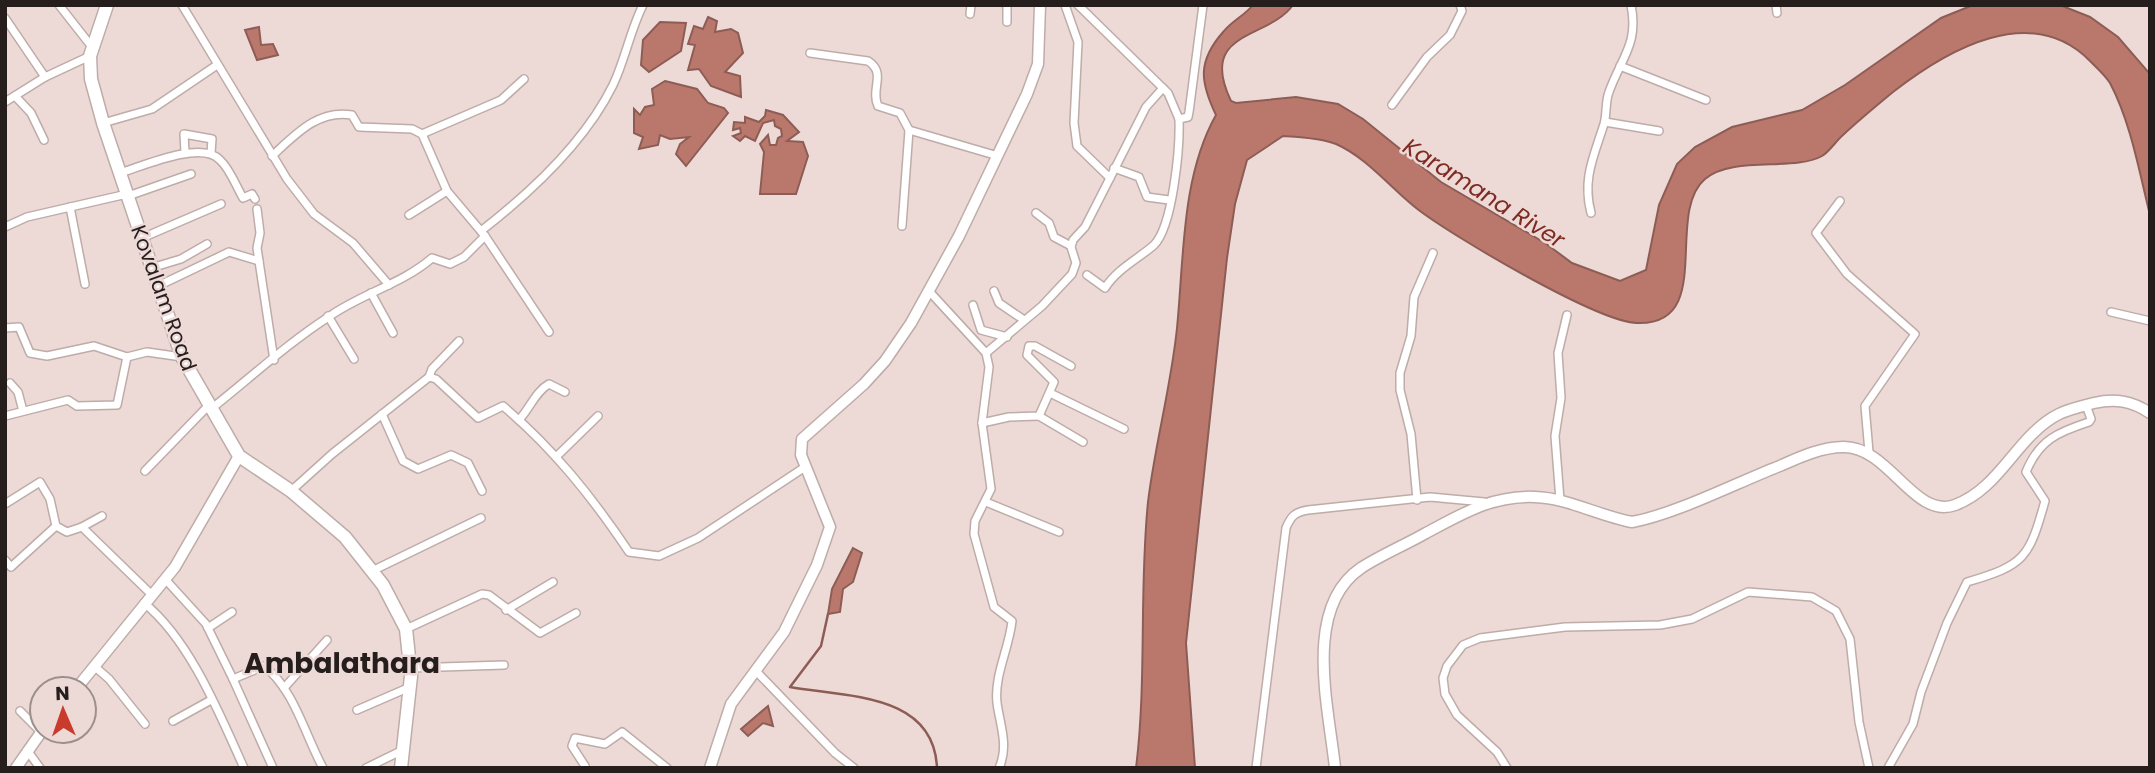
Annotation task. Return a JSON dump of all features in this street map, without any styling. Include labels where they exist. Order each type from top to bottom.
[{"type":"main road","name":"Kovalam Road","points":[[107,5],[92,52],[91,79],[103,123],[182,357],[239,456],[291,491],[345,537],[383,585],[406,629],[410,668],[401,768]]},
{"type":"main road","points":[[710,768],[726,716],[755,670],[784,632],[817,565],[830,527],[801,455],[802,439],[886,360],[928,290],[998,156],[1038,64],[1040,5]]},
{"type":"main road","points":[[1335,768],[1323,652],[1326,623],[1334,596],[1359,569],[1484,502],[1533,496],[1560,500],[1632,522],[1808,454],[1843,447],[1869,452],[1919,498],[1937,507],[1953,506],[1970,498],[1994,479],[2040,427],[2058,414],[2109,400],[2130,402],[2150,413]]},
{"type":"main road","points":[[87,675],[165,579],[206,516],[239,456]]},
{"type":"main road","points":[[16,768],[31,745]]},
{"type":"street","points":[[5,102],[92,52],[59,5]]},
{"type":"street","points":[[145,471],[209,408],[328,316],[411,275],[432,258],[450,264],[457,262],[570,147],[596,114],[613,84],[643,5]]},
{"type":"street","points":[[1007,5],[1007,22]]},
{"type":"street","points":[[1065,5],[1078,42],[1074,122],[1077,146],[1110,178]]},
{"type":"street","points":[[1078,5],[1168,93],[1179,119],[1180,136],[1163,233],[1105,288],[1087,275]]},
{"type":"street","points":[[1179,119],[1188,117],[1203,5]]},
{"type":"street","points":[[1392,105],[1427,57],[1450,35],[1462,11],[1460,5]]},
{"type":"street","points":[[1591,213],[1587,196],[1588,171],[1605,122],[1608,94],[1633,41],[1635,25],[1631,5]]},
{"type":"street","points":[[186,6],[272,156],[314,214],[353,243],[389,285]]},
{"type":"street","points":[[5,18],[45,77]]},
{"type":"street","points":[[810,53],[868,61],[876,66],[879,73],[875,96],[878,106],[900,113],[909,130],[902,226]]},
{"type":"street","points":[[103,123],[152,109],[218,65]]},
{"type":"street","points":[[1620,66],[1706,100]]},
{"type":"street","points":[[422,134],[501,100],[524,79]]},
{"type":"street","points":[[1071,246],[1085,227],[1146,107],[1163,88]]},
{"type":"street","points":[[15,96],[31,113],[44,140]]},
{"type":"street","points":[[272,156],[307,124],[339,115],[352,115],[359,127],[412,129],[422,134],[447,191],[483,233],[549,332]]},
{"type":"street","points":[[1605,122],[1659,131]]},
{"type":"street","points":[[909,130],[998,156]]},
{"type":"street","points":[[186,152],[184,134],[212,139],[211,153]]},
{"type":"street","points":[[120,173],[186,152],[211,153],[220,160],[243,198],[252,194],[255,199]]},
{"type":"street","points":[[1114,168],[1139,177],[1147,197],[1169,200]]},
{"type":"street","points":[[6,224],[127,195],[191,174]]},
{"type":"street","points":[[409,215],[447,191]]},
{"type":"street","points":[[1840,201],[1816,233],[1847,274],[1915,334],[1865,406],[1869,452]]},
{"type":"street","points":[[142,239],[221,204]]},
{"type":"street","points":[[69,207],[85,284]]},
{"type":"street","points":[[257,209],[260,233],[258,261],[274,360]]},
{"type":"street","points":[[986,353],[1007,337],[1072,274],[1076,262],[1071,246],[1054,237],[1049,223],[1036,214]]},
{"type":"street","points":[[151,268],[181,259],[207,244]]},
{"type":"street","points":[[158,286],[229,252],[258,261]]},
{"type":"street","points":[[1417,500],[1411,434],[1400,390],[1399,373],[1410,337],[1413,298],[1433,253]]},
{"type":"street","points":[[928,290],[986,353],[989,367],[982,423],[990,479],[986,502],[975,521],[974,534],[994,607],[1012,621],[998,681],[997,702],[1004,744],[999,768]]},
{"type":"street","points":[[994,291],[999,303],[1024,320]]},
{"type":"street","points":[[371,293],[393,333]]},
{"type":"street","points":[[973,305],[981,330],[1007,337]]},
{"type":"street","points":[[2111,312],[2150,321]]},
{"type":"street","points":[[1560,500],[1555,436],[1562,398],[1558,353],[1567,315]]},
{"type":"street","points":[[328,316],[354,359]]},
{"type":"street","points":[[5,328],[19,327],[30,353],[47,356],[94,346],[127,357],[147,352],[182,357]]},
{"type":"street","points":[[291,491],[429,377],[432,369],[459,341]]},
{"type":"street","points":[[1039,416],[1054,382],[1027,355],[1029,346],[1035,346],[1071,366]]},
{"type":"street","points":[[5,416],[68,400],[77,406],[117,405],[127,357]]},
{"type":"street","points":[[429,377],[436,379],[478,418],[503,406],[519,420],[556,457],[604,515],[629,552],[659,556],[717,528],[806,467]]},
{"type":"street","points":[[10,383],[18,392],[23,411]]},
{"type":"street","points":[[519,420],[533,405],[540,389],[549,384],[565,392]]},
{"type":"street","points":[[1050,393],[1124,429]]},
{"type":"street","points":[[1888,768],[1913,724],[1921,692],[1943,635],[1968,582],[2006,570],[2022,559],[2035,535],[2045,502],[2026,471],[2032,456],[2045,440],[2089,422],[2091,419],[2086,405]]},
{"type":"street","points":[[382,414],[403,461],[418,469],[451,454],[468,463],[482,491]]},
{"type":"street","points":[[556,457],[598,416]]},
{"type":"street","points":[[982,423],[1010,417],[1039,416],[1083,442]]},
{"type":"street","points":[[5,504],[40,482],[50,499],[56,526],[67,532],[102,516]]},
{"type":"street","points":[[1256,768],[1286,528],[1290,518],[1297,512],[1308,510],[1437,497],[1484,502]]},
{"type":"street","points":[[986,502],[1059,531]]},
{"type":"street","points":[[372,571],[481,518]]},
{"type":"street","points":[[5,560],[10,567],[56,526]]},
{"type":"street","points":[[82,527],[148,599],[169,628],[211,700],[244,768]]},
{"type":"street","points":[[165,579],[208,628],[273,768]]},
{"type":"street","points":[[506,610],[553,582]]},
{"type":"street","points":[[1507,768],[1497,752],[1457,715],[1445,694],[1443,678],[1447,666],[1463,645],[1480,638],[1566,627],[1660,625],[1692,619],[1748,592],[1812,597],[1836,611],[1850,639],[1859,722],[1869,768]]},
{"type":"street","points":[[406,629],[482,594],[489,594],[506,610],[540,633],[576,613]]},
{"type":"street","points":[[208,628],[232,612]]},
{"type":"street","points":[[284,688],[327,640]]},
{"type":"street","points":[[410,668],[504,665]]},
{"type":"street","points":[[94,666],[109,679],[145,724]]},
{"type":"street","points":[[233,679],[264,666],[284,688],[323,768]]},
{"type":"street","points":[[755,670],[835,753],[854,768]]},
{"type":"street","points":[[357,710],[410,688]]},
{"type":"street","points":[[173,721],[211,700]]},
{"type":"street","points":[[20,711],[28,719]]},
{"type":"street","points":[[585,766],[572,746],[575,738],[605,744],[622,732],[667,768]]},
{"type":"street","points":[[27,750],[40,768]]},
{"type":"street","points":[[366,768],[403,750]]},
{"type":"shaded area","points":[[1253,5],[1293,5],[1282,16],[1229,49],[1223,61],[1223,78],[1231,101],[1236,103],[1296,97],[1338,104],[1363,119],[1441,182],[1545,243],[1572,263],[1620,281],[1646,270],[1659,205],[1677,164],[1695,147],[1732,127],[1802,110],[1845,85],[1941,18],[1973,5],[2060,5],[2090,17],[2118,37],[2150,74],[2150,215],[2129,131],[2110,83],[2090,61],[2067,43],[2042,35],[2016,33],[1990,38],[1938,61],[1893,92],[1822,156],[1796,163],[1731,168],[1705,179],[1694,195],[1688,217],[1682,288],[1675,307],[1661,319],[1637,323],[1592,309],[1494,258],[1420,211],[1348,150],[1324,140],[1283,136],[1247,160],[1235,204],[1227,258],[1186,643],[1195,768],[1136,768],[1148,502],[1177,328],[1190,191],[1196,165],[1216,115],[1204,82],[1205,62],[1215,42],[1227,27]]},
{"type":"shaded area","points":[[708,17],[717,21],[715,32],[731,29],[738,33],[743,53],[725,72],[740,76],[741,97],[711,86],[699,69],[688,70],[695,45],[688,44],[694,26],[703,29]]},
{"type":"shaded area","points":[[660,22],[686,23],[681,51],[649,72],[641,65],[643,40]]},
{"type":"shaded area","points":[[259,27],[261,45],[273,44],[278,55],[257,60],[245,30]]},
{"type":"shaded area","points":[[665,81],[697,89],[708,103],[724,108],[728,113],[686,166],[676,154],[680,144],[689,137],[670,139],[660,135],[658,145],[639,149],[643,137],[634,133],[634,109],[640,115],[645,107],[654,105],[652,89]]},
{"type":"shaded area","points":[[766,110],[783,115],[799,132],[787,141],[803,142],[808,156],[796,194],[760,194],[764,152],[760,144],[768,135],[770,145],[776,145],[778,138],[782,136],[781,129],[775,126],[774,120],[763,123],[755,141],[745,136],[740,141],[733,136],[741,133],[740,128],[733,130],[734,122],[745,123],[745,117],[759,122],[765,116]]},
{"type":"shaded area","points":[[853,548],[862,553],[853,582],[843,589],[840,612],[828,614],[832,589]]},
{"type":"shaded area","points":[[768,706],[773,726],[763,723],[748,736],[741,729]]},
{"type":"waterway","points":[[828,614],[821,646],[790,687],[861,697],[904,712],[921,725],[932,743],[937,768]]},
{"type":"district","name":"Ambalathara","points":[[342,663]]},
{"type":"water label","name":"Karamana River","points":[[1484,193]]}]
